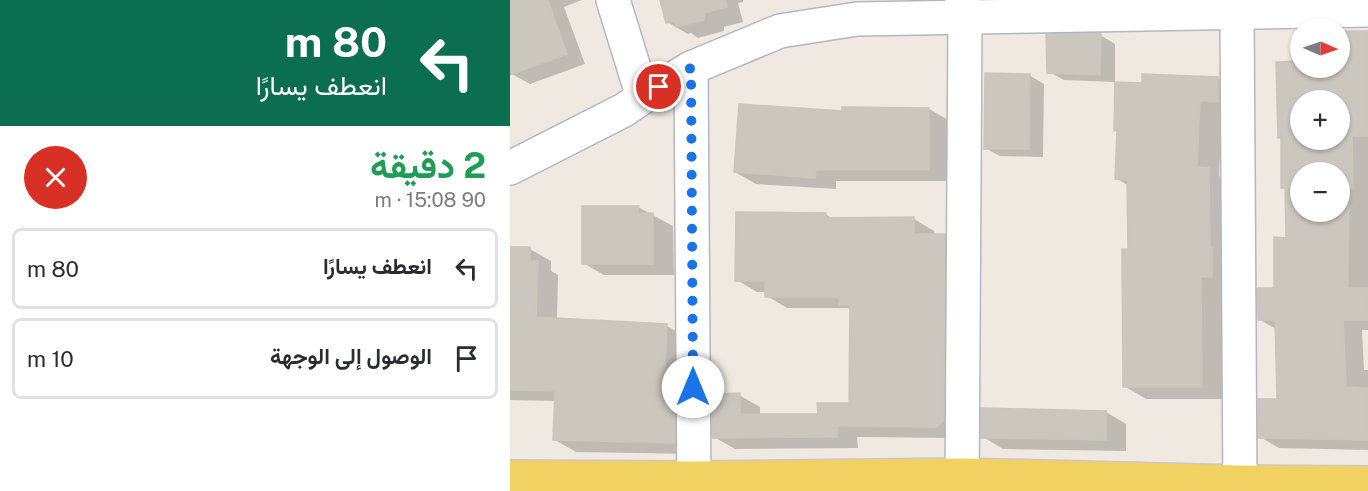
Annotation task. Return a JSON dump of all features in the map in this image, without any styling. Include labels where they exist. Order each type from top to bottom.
[{"type":"main road","points":[[510,477],[694,485],[963,483],[1240,486],[1368,483]]},
{"type":"street","points":[[613,0],[643,97]]},
{"type":"street","points":[[510,168],[624,110],[691,68],[780,31],[857,19],[964,8],[1234,6],[1368,10]]},
{"type":"street","points":[[1234,6],[1240,486]]},
{"type":"street","points":[[963,483],[964,8]]},
{"type":"street","points":[[691,68],[694,485]]},
{"type":"building","points":[[510,0],[548,0],[567,54],[510,75]]},
{"type":"building","points":[[660,0],[726,0],[727,7],[704,13],[704,20],[676,27],[675,21],[666,23]]},
{"type":"building","points":[[1350,31],[1368,31],[1368,136],[1352,136],[1353,188],[1350,188],[1350,162],[1290,162],[1290,222],[1349,222],[1348,288],[1368,288],[1368,320],[1343,320],[1346,387],[1368,388],[1368,440],[1258,438],[1258,399],[1277,399],[1275,320],[1258,320],[1257,288],[1274,288],[1274,237],[1286,238],[1285,188],[1281,188],[1281,138],[1278,138],[1276,62],[1290,61],[1290,78],[1350,78]]},
{"type":"building","points":[[1101,33],[1100,75],[1047,73],[1046,34]]},
{"type":"building","points":[[985,73],[1030,74],[1029,149],[984,149]]},
{"type":"building","points":[[1142,74],[1218,77],[1218,102],[1200,101],[1197,167],[1209,168],[1210,248],[1212,248],[1212,277],[1201,277],[1202,387],[1123,387],[1122,249],[1128,249],[1127,180],[1115,179],[1117,130],[1114,131],[1115,82],[1142,83]]},
{"type":"building","points":[[739,104],[842,111],[842,107],[929,108],[929,170],[816,170],[815,178],[734,172]]},
{"type":"building","points":[[582,206],[639,206],[638,213],[653,213],[653,264],[582,264]]},
{"type":"building","points":[[736,212],[826,213],[826,218],[914,217],[914,234],[945,234],[944,420],[937,427],[837,426],[837,437],[712,438],[712,394],[740,393],[740,414],[818,414],[817,403],[849,403],[850,305],[839,305],[839,297],[765,297],[765,281],[735,281]]},
{"type":"building","points":[[510,247],[530,247],[530,261],[538,261],[536,317],[667,324],[664,393],[675,393],[675,443],[553,440],[555,391],[510,390]]},
{"type":"building","points":[[981,408],[1106,411],[1106,440],[981,438]]},
{"type":"route","points":[[659,87],[691,68],[693,387]]}]
